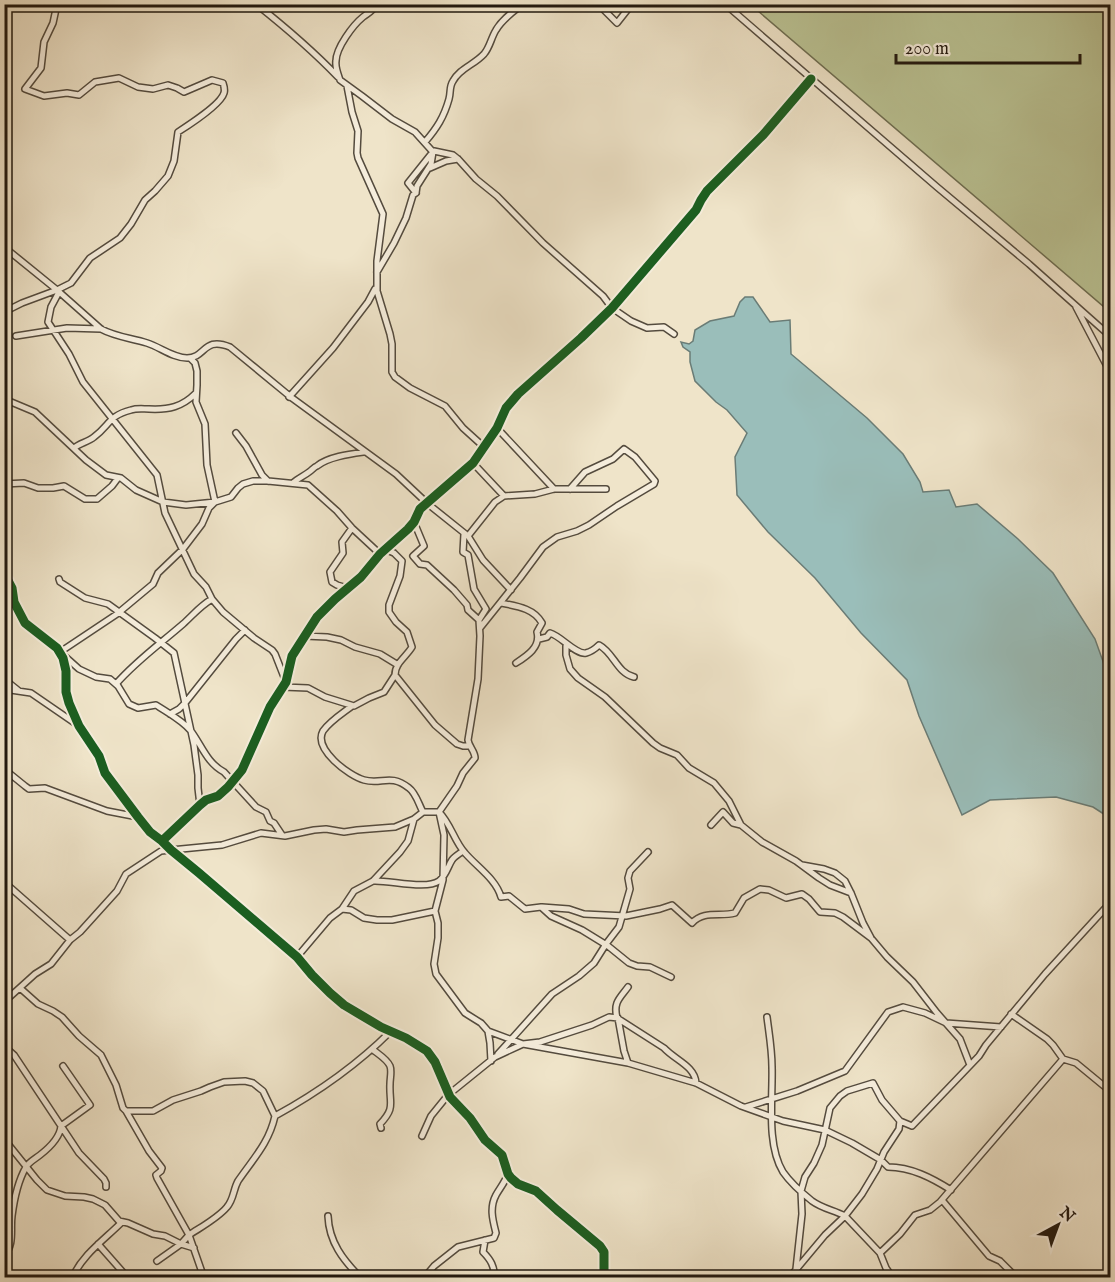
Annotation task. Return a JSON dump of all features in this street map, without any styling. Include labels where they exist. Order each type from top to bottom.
[{"type":"street","points":[[4,312],[22,303],[58,291],[71,283],[88,261],[115,243],[126,232],[145,200],[168,176],[174,161],[178,132],[204,114],[221,98],[224,90],[223,83],[212,80],[184,92],[168,85],[153,89],[138,87],[119,78],[95,82],[79,95],[67,93],[44,96],[25,89],[41,68],[44,42],[53,23],[55,4]]},
{"type":"street","points":[[256,4],[319,56],[347,86],[392,119],[415,132],[433,152],[451,154],[458,159],[543,243],[603,296],[612,308],[631,321],[647,328],[664,327],[674,334]]},
{"type":"street","points":[[339,78],[337,51],[354,27],[377,4]]},
{"type":"street","points":[[424,142],[445,114],[450,86],[454,78],[466,66],[485,53],[499,26],[523,4]]},
{"type":"street","points":[[598,4],[617,22],[632,4]]},
{"type":"street","points":[[725,4],[1110,336]]},
{"type":"street","points":[[162,841],[206,800],[218,796],[242,770],[270,707],[284,685],[292,656],[317,617],[361,577],[414,522],[420,509],[473,463],[506,408],[518,394],[612,308],[696,210],[707,191],[763,135],[811,79]]},
{"type":"street","points":[[347,86],[358,131],[358,158],[383,214],[376,273],[377,291],[391,339],[392,372],[410,388],[445,406],[484,447]]},
{"type":"street","points":[[376,273],[406,218],[417,186],[429,168],[433,152]]},
{"type":"street","points":[[416,193],[408,183],[433,152]]},
{"type":"street","points":[[429,168],[441,162],[458,159]]},
{"type":"street","points":[[4,247],[101,329],[116,336],[148,343],[180,357],[190,358],[212,344],[230,346],[290,397],[396,474],[466,535],[483,560],[511,590]]},
{"type":"street","points":[[290,397],[333,348],[368,302],[375,289]]},
{"type":"street","points":[[58,291],[48,322],[69,354],[83,382],[157,475],[165,513],[194,574],[223,612],[272,650],[284,685]]},
{"type":"street","points":[[1075,304],[1110,372]]},
{"type":"street","points":[[16,336],[67,328],[101,329]]},
{"type":"street","points":[[190,358],[195,363],[197,371],[195,402],[205,424],[206,453],[215,502]]},
{"type":"street","points":[[74,448],[80,443],[91,440],[112,417],[134,408],[161,410],[175,407],[187,402],[196,393]]},
{"type":"street","points":[[4,399],[35,412],[106,475],[121,478],[136,490],[163,502],[186,505],[215,502],[231,497],[243,484],[253,481],[303,484],[311,487],[380,555]]},
{"type":"street","points":[[496,428],[554,489]]},
{"type":"street","points":[[236,433],[268,481]]},
{"type":"street","points":[[480,628],[543,547],[558,537],[589,525],[654,484],[655,481],[635,457],[624,449],[610,461],[585,472],[570,489]]},
{"type":"street","points":[[293,483],[322,462],[364,452]]},
{"type":"street","points":[[473,463],[504,496]]},
{"type":"street","points":[[4,484],[24,483],[38,488],[64,486],[85,498],[97,499],[118,478]]},
{"type":"street","points":[[373,881],[415,885],[437,882],[444,876],[444,835],[440,812],[463,773],[475,758],[468,740],[477,688],[479,620],[486,609],[474,589],[468,555],[464,552],[466,535],[495,502],[504,496],[535,494],[554,489],[606,489]]},
{"type":"street","points":[[60,652],[119,612],[153,584],[158,573],[183,549],[202,524],[209,508],[215,502]]},
{"type":"street","points":[[414,522],[424,546],[413,556],[420,564],[427,565],[454,590],[467,605],[468,610],[479,620]]},
{"type":"street","points":[[347,588],[332,582],[330,572],[342,553],[342,542],[352,528]]},
{"type":"street","points":[[380,555],[387,550],[402,561],[400,576],[388,612],[407,632],[412,647],[398,665],[395,675],[384,692],[352,706],[328,725],[323,732],[322,742],[336,762],[362,780],[389,779],[410,788],[423,812]]},
{"type":"street","points":[[4,573],[12,588],[14,602],[25,623],[79,669],[96,677],[110,679],[129,704],[138,708],[156,705],[170,714],[190,731],[203,752],[218,769],[224,772],[256,807],[266,812],[270,821],[282,835]]},
{"type":"street","points":[[59,579],[60,582],[85,598],[108,604],[174,653],[198,775],[200,805]]},
{"type":"street","points":[[116,684],[129,669],[184,623],[201,605],[212,599]]},
{"type":"street","points":[[501,603],[529,610],[538,616],[542,623],[537,632],[539,639],[529,654],[516,663]]},
{"type":"street","points":[[170,714],[179,710],[245,630]]},
{"type":"street","points":[[539,639],[548,638],[552,632],[582,653],[587,653],[599,645],[608,651],[623,672],[634,677]]},
{"type":"street","points":[[305,636],[341,640],[355,647],[380,654],[398,665]]},
{"type":"street","points":[[567,644],[566,655],[570,669],[578,678],[605,697],[653,743],[677,755],[689,768],[714,783],[729,801],[741,825],[762,842],[802,865],[830,885],[851,893]]},
{"type":"street","points":[[60,652],[65,664],[66,692],[79,726],[99,756],[105,773],[150,832],[297,957],[344,1005],[427,1051],[435,1062],[448,1095],[470,1118],[484,1140],[502,1155],[508,1174],[518,1184],[536,1191],[600,1246],[604,1252],[604,1278]]},
{"type":"street","points":[[395,675],[435,725],[458,744],[469,746]]},
{"type":"street","points":[[4,679],[19,691]]},
{"type":"street","points":[[284,685],[308,688],[325,697],[352,706]]},
{"type":"street","points":[[4,690],[31,693],[79,726]]},
{"type":"street","points":[[4,769],[30,789],[45,788],[108,811],[138,817]]},
{"type":"street","points":[[4,1002],[35,974],[51,964],[70,940],[117,891],[126,874],[158,852],[222,845],[261,832],[293,835],[326,829],[344,832],[395,827],[414,819],[423,812],[440,812],[447,820],[463,851],[499,889],[501,897],[509,896],[525,909],[541,907],[569,909],[584,914],[623,916],[672,905],[692,922],[700,916],[735,913],[744,898],[763,889],[786,898],[802,894],[820,912],[835,913],[843,917],[871,938]]},
{"type":"street","points":[[711,825],[723,812],[733,823],[741,825]]},
{"type":"street","points":[[297,957],[330,918],[342,909],[354,891],[373,881],[408,841],[414,819]]},
{"type":"street","points":[[463,851],[450,862],[435,911],[438,923],[438,943],[434,964],[436,974],[465,1013],[481,1023],[488,1031],[523,1044],[628,1063],[696,1083],[746,1107],[783,1121],[825,1130],[852,1143],[888,1167],[899,1167],[932,1178],[951,1190]]},
{"type":"street","points":[[422,1136],[431,1116],[448,1095],[493,1059],[552,994],[594,963],[619,927],[630,889],[628,878],[630,871],[648,852]]},
{"type":"street","points":[[802,865],[835,873],[845,881],[871,938],[913,982],[960,1039],[970,1065]]},
{"type":"street","points":[[4,882],[70,940]]},
{"type":"street","points":[[796,1269],[802,1214],[801,1191],[805,1177],[822,1146],[830,1108],[840,1095],[873,1083],[882,1100],[900,1121],[912,1126],[979,1056],[1045,974],[1110,903]]},
{"type":"street","points":[[541,907],[551,916],[606,944],[629,963],[650,967],[671,977]]},
{"type":"street","points":[[342,909],[351,910],[364,918],[377,920],[392,920],[435,911]]},
{"type":"street","points":[[628,987],[617,1002],[615,1009],[628,1063]]},
{"type":"street","points":[[20,988],[38,1004],[62,1017],[101,1055],[116,1084],[123,1108],[162,1168],[156,1175],[157,1178],[189,1235],[204,1278]]},
{"type":"street","points":[[746,1107],[797,1091],[845,1071],[888,1012],[903,1007],[926,1013],[946,1023],[1001,1027]]},
{"type":"street","points":[[1011,1014],[1047,1039],[1063,1059],[1076,1063],[1110,1091]]},
{"type":"street","points":[[493,1059],[523,1044],[540,1042],[609,1017],[618,1018],[664,1048],[692,1071],[696,1083]]},
{"type":"street","points":[[767,1017],[772,1066],[771,1116],[775,1150],[783,1171],[814,1202],[845,1216],[880,1253],[893,1278]]},
{"type":"street","points":[[275,1116],[332,1082],[391,1031]]},
{"type":"street","points":[[488,1031],[493,1059]]},
{"type":"street","points":[[4,1046],[14,1055],[84,1159],[104,1179],[106,1187]]},
{"type":"street","points":[[372,1049],[391,1067],[389,1087],[392,1104],[380,1124],[381,1128]]},
{"type":"street","points":[[880,1253],[900,1234],[915,1215],[930,1210],[942,1200],[1063,1059]]},
{"type":"street","points":[[4,1256],[11,1245],[13,1207],[26,1166],[44,1152],[58,1136],[61,1126],[90,1105],[63,1065]]},
{"type":"street","points":[[126,1111],[153,1111],[173,1100],[225,1082],[246,1081],[253,1083],[263,1091],[275,1116],[267,1139],[237,1183],[233,1198],[227,1208],[157,1261]]},
{"type":"street","points":[[789,1278],[862,1194],[899,1129],[900,1121]]},
{"type":"street","points":[[4,1139],[47,1190],[65,1197],[93,1199],[105,1205],[122,1222],[194,1248]]},
{"type":"street","points":[[424,1278],[434,1266],[463,1244],[492,1239],[496,1236],[492,1219],[492,1204],[508,1174]]},
{"type":"street","points":[[942,1200],[989,1256],[1000,1261],[1017,1278]]},
{"type":"street","points":[[328,1216],[330,1233],[336,1248],[345,1262],[361,1278]]},
{"type":"street","points":[[72,1278],[82,1261],[122,1222]]},
{"type":"street","points":[[485,1240],[483,1252],[495,1269],[495,1278]]},
{"type":"street","points":[[98,1244],[128,1278]]},
{"type":"street","points":[[4,1271],[6,1278]]},
{"type":"green space","points":[[751,5],[1110,5],[1110,312]]},
{"type":"water","points":[[745,297],[753,297],[770,322],[790,320],[791,354],[867,418],[903,454],[920,482],[923,492],[949,490],[956,507],[977,504],[1053,573],[1095,639],[1110,681],[1110,818],[1093,807],[1056,797],[990,800],[962,815],[919,716],[907,680],[861,633],[815,578],[768,532],[737,495],[735,457],[747,433],[727,410],[695,381],[690,352],[683,347],[681,342],[689,344],[693,341],[695,330],[710,321],[734,316],[740,302]]},
{"type":"cycle path","points":[[162,841],[206,800],[218,796],[242,770],[270,707],[286,682],[292,656],[317,617],[361,577],[380,554],[408,529],[420,509],[473,463],[497,428],[506,408],[518,394],[612,308],[696,210],[707,191],[763,135],[811,79]]},
{"type":"cycle path","points":[[4,573],[12,588],[14,602],[25,623],[57,648],[63,658],[69,703],[79,726],[99,756],[105,773],[150,832],[297,957],[312,975],[344,1005],[427,1051],[435,1062],[450,1097],[470,1118],[485,1140],[502,1155],[511,1178],[518,1184],[536,1191],[600,1246],[604,1252],[604,1278]]}]
